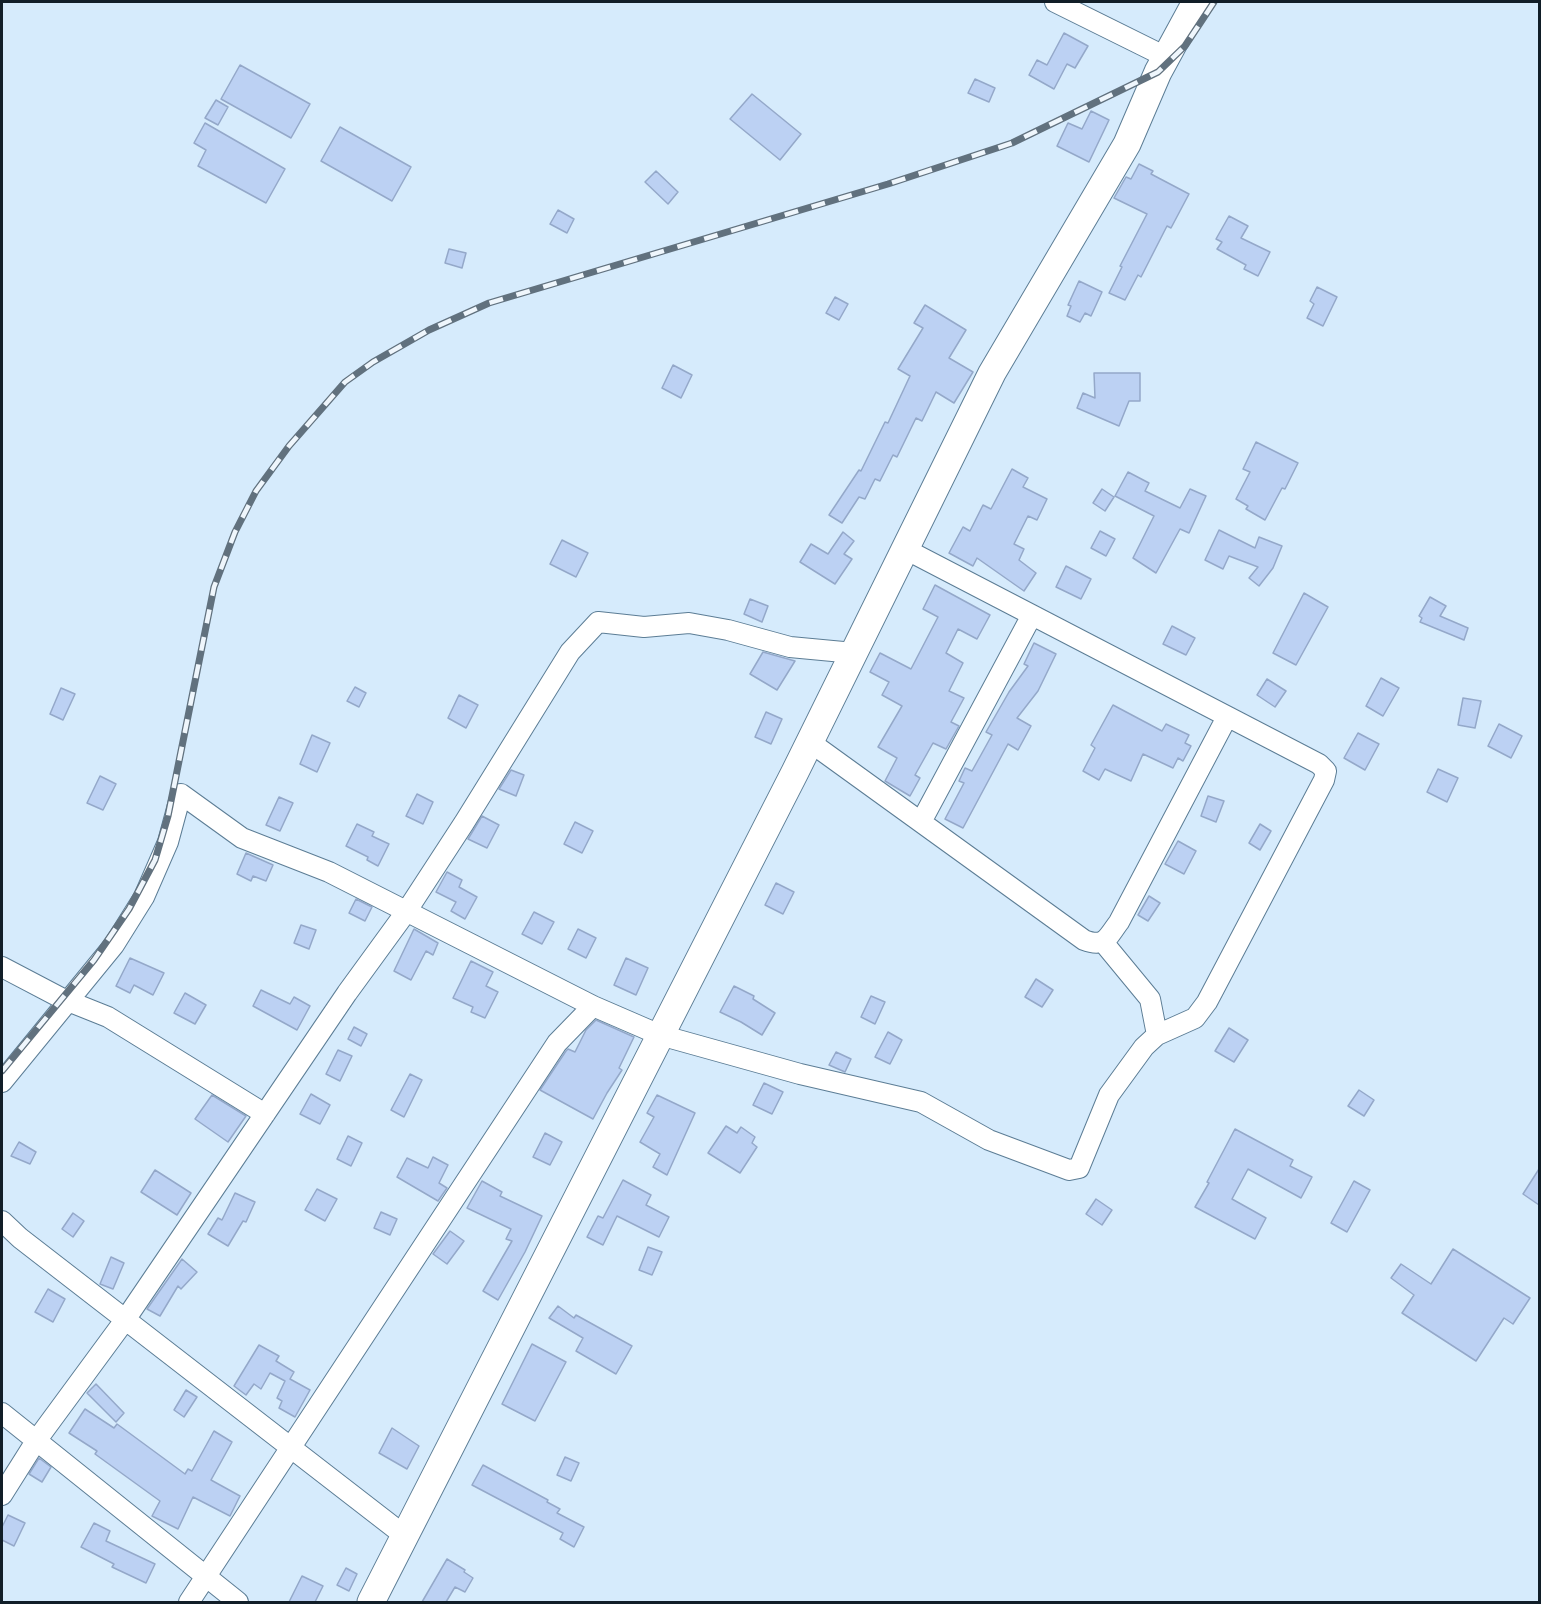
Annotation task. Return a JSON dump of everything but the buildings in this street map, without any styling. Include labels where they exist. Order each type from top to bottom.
[{"type":"main road","points":[[371,1602],[810,742],[992,373],[1127,144],[1166,57],[1196,2]]},
{"type":"street","points":[[1055,2],[1166,57]]},
{"type":"street","points":[[2,1082],[114,945],[144,897],[168,842],[181,794],[242,838],[329,872],[593,1006],[660,1035],[800,1074],[921,1102],[989,1140],[1069,1170],[1079,1168],[1109,1095],[1144,1047],[1157,1035],[1195,1018],[1207,1002],[1324,780],[1326,771],[1319,764],[905,549]]},
{"type":"street","points":[[921,822],[1032,615]]},
{"type":"street","points":[[2,1495],[36,1441],[125,1320],[347,993],[406,912],[570,652],[598,622],[644,627],[689,623],[728,630],[790,647],[854,653]]},
{"type":"street","points":[[810,742],[1084,940],[1095,944],[1103,942],[1119,922],[1227,717]]},
{"type":"street","points":[[1103,942],[1150,999],[1157,1035]]},
{"type":"street","points":[[2,967],[68,1001],[108,1017],[265,1114]]},
{"type":"street","points":[[189,1602],[557,1043],[593,1006]]},
{"type":"street","points":[[2,1221],[20,1238],[405,1536]]},
{"type":"street","points":[[2,1413],[238,1602]]},
{"type":"railway","points":[[2,1071],[94,960],[129,909],[155,860],[168,816],[214,587],[235,532],[256,491],[289,446],[345,382],[373,362],[429,330],[489,303],[888,184],[1012,143],[1158,72],[1185,46],[1214,2]]}]
